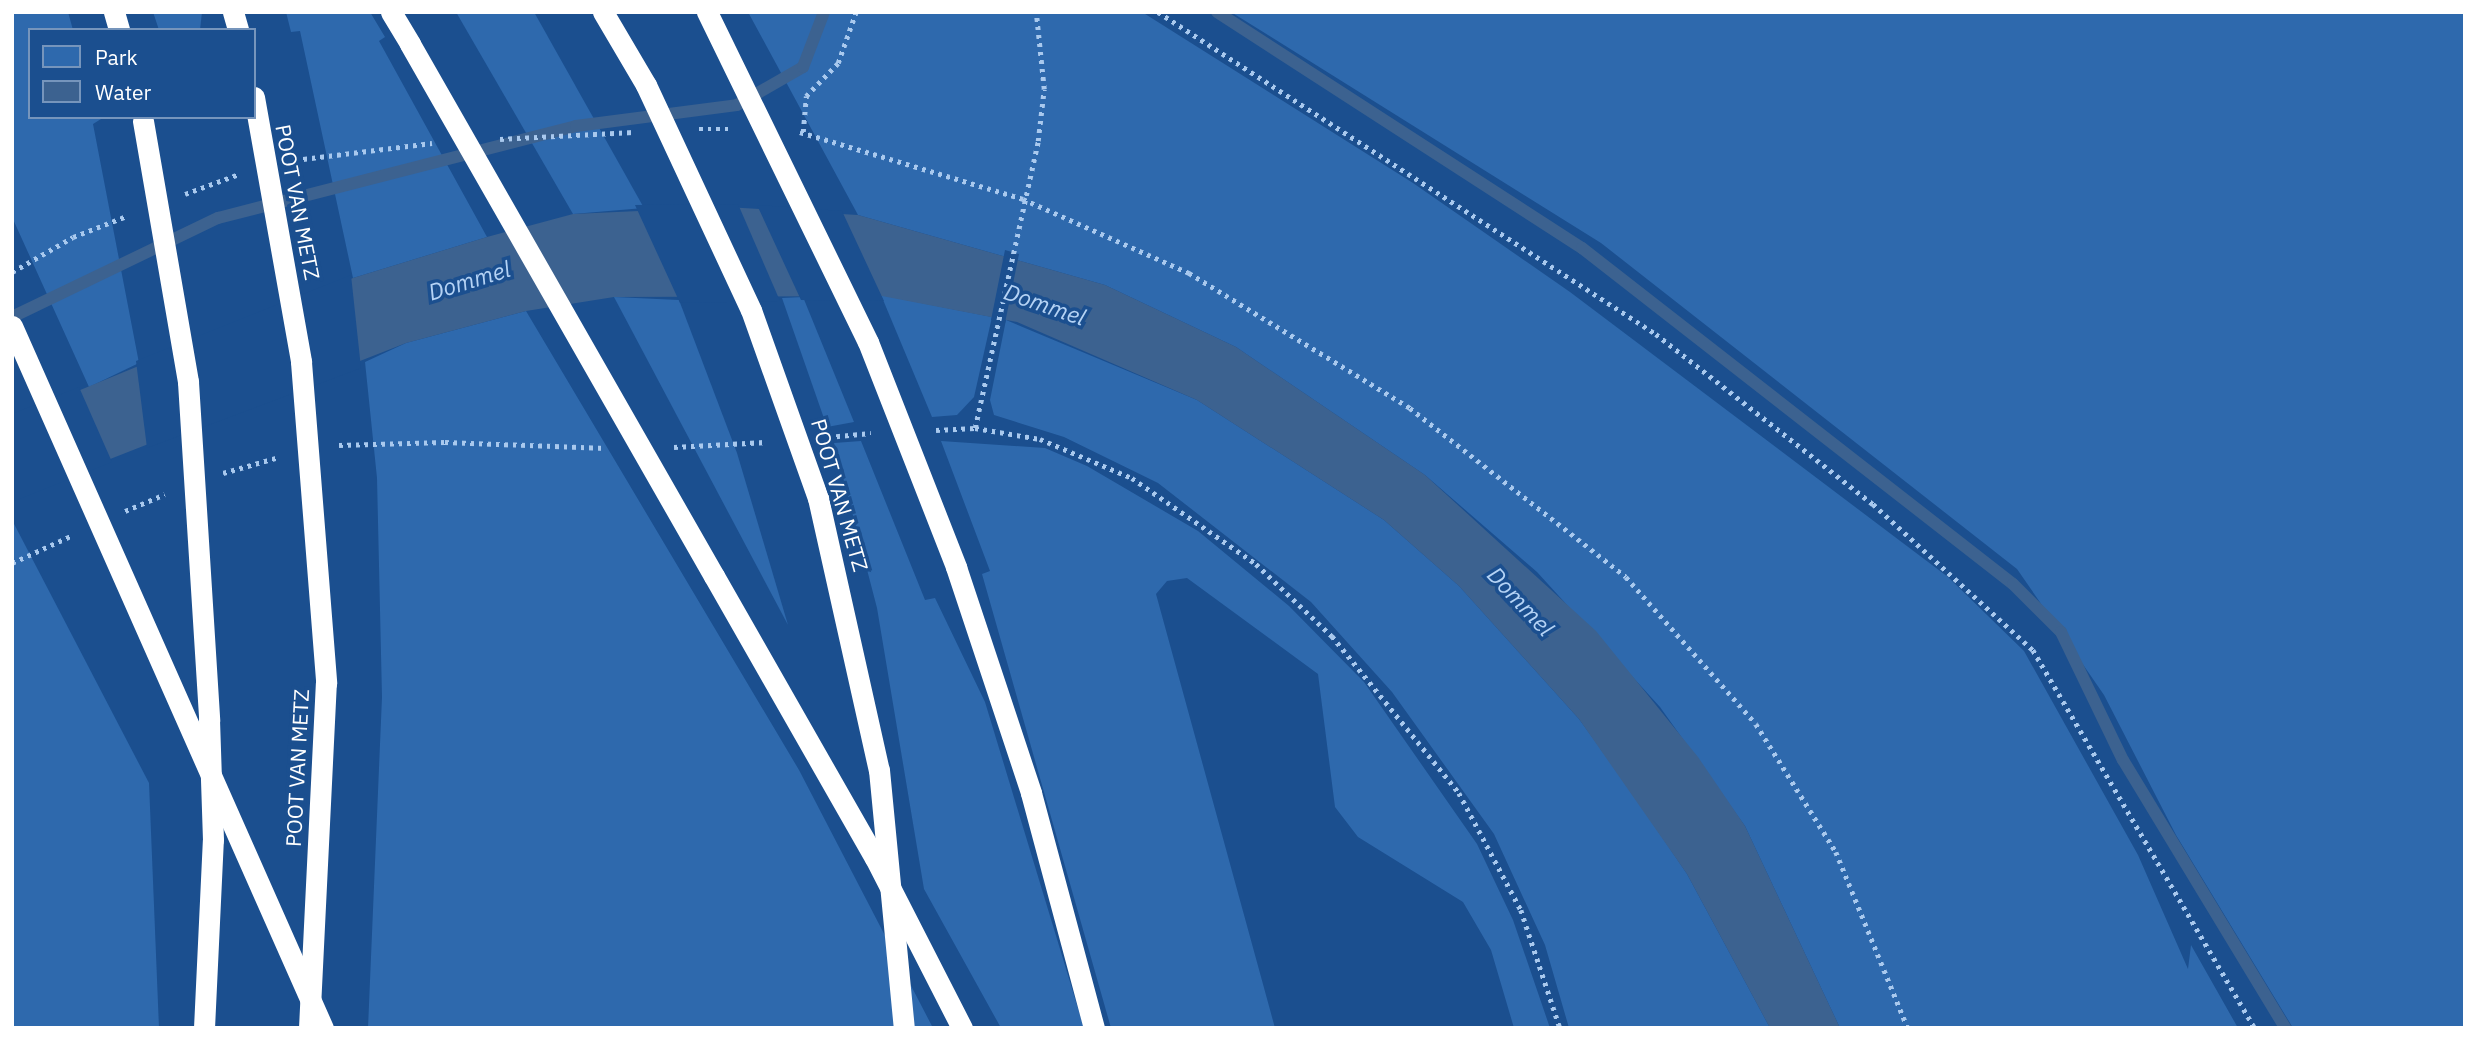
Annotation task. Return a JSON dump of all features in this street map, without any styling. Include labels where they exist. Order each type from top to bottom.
[{"type":"highway","points":[[391,12],[875,858],[962,1028]]},
{"type":"highway","name":"POOT VAN METZ","points":[[603,12],[646,85],[751,310],[818,498],[879,770],[904,1028]]},
{"type":"highway","points":[[708,12],[863,331],[956,567],[1031,793],[1094,1028]]},
{"type":"highway","name":"POOT VAN METZ","points":[[256,109],[300,362],[326,683],[309,1028]]},
{"type":"highway","points":[[143,119],[188,382],[209,720],[212,868],[204,1028]]},
{"type":"highway","points":[[12,326],[323,1028]]},
{"type":"path","points":[[803,132],[806,96],[838,63],[856,12]]},
{"type":"path","points":[[975,428],[1044,89],[1036,12]]},
{"type":"path","points":[[1158,12],[1656,334],[1873,504],[2033,650],[2255,1028]]},
{"type":"path","points":[[1023,199],[1189,273],[1409,408],[1626,577],[1756,724],[1836,852],[1908,1028]]},
{"type":"path","points":[[927,430],[975,428],[1040,439],[1132,478],[1256,564],[1332,636],[1459,793],[1521,910],[1560,1028]]},
{"type":"path","points":[[822,438],[877,433]]},
{"type":"path","points":[[658,447],[780,441]]},
{"type":"path","points":[[328,447],[445,442],[618,448]]},
{"type":"path","points":[[213,477],[293,454]]},
{"type":"path","points":[[119,514],[177,489]]},
{"type":"path","points":[[12,563],[83,530]]},
{"type":"green space","points":[[12,12],[68,12],[72,28],[28,28],[28,119],[101,119],[93,124],[139,363],[89,387],[12,217]]},
{"type":"green space","points":[[153,12],[202,12],[200,28],[158,28]]},
{"type":"green space","points":[[286,12],[370,12],[385,37],[379,41],[487,237],[353,278],[300,31],[291,32]]},
{"type":"green space","points":[[456,12],[534,12],[644,208],[573,214]]},
{"type":"green space","points":[[748,12],[1142,12],[1413,183],[1570,292],[1948,577],[2024,651],[2138,855],[2188,969],[2191,945],[2238,1028],[1840,1028],[1745,826],[1660,707],[1537,572],[1425,475],[1236,347],[1105,285],[858,215]]},
{"type":"green space","points":[[1231,12],[2465,12],[2465,1028],[2293,1028],[2176,835],[2104,695],[2017,569],[1601,243]]},
{"type":"green space","points":[[881,295],[992,317],[974,397],[957,415],[932,417]]},
{"type":"green space","points":[[614,297],[679,300],[737,453],[788,625]]},
{"type":"green space","points":[[803,297],[854,422],[827,427],[782,298]]},
{"type":"green space","points":[[526,311],[799,770],[933,1028],[368,1028],[382,697],[377,478],[365,362],[406,343]]},
{"type":"green space","points":[[1006,320],[1197,400],[1384,520],[1459,586],[1579,719],[1624,781],[1687,874],[1770,1028],[1569,1028],[1545,945],[1494,834],[1392,692],[1311,602],[1158,483],[1064,437],[994,415],[990,400]]},
{"type":"green space","points":[[861,441],[925,600],[935,598],[985,702],[1084,1028],[1001,1028],[924,889],[877,608],[834,443]]},
{"type":"green space","points":[[941,441],[1045,448],[1087,466],[1198,531],[1289,606],[1364,682],[1477,844],[1513,920],[1550,1028],[1514,1028],[1491,950],[1463,902],[1358,837],[1335,807],[1318,674],[1187,578],[1167,581],[1156,594],[1275,1028],[1111,1028],[982,574],[990,571]]},
{"type":"green space","points":[[12,520],[149,783],[159,1028],[12,1028]]},
{"type":"water","name":"Dommel","points":[[726,207],[858,215],[1105,285],[1236,347],[1425,475],[1596,631],[1698,757],[1745,826],[1840,1028],[1770,1028],[1687,874],[1579,719],[1459,586],[1384,520],[1197,400],[1017,322],[882,296],[614,297],[526,311],[406,343],[44,485],[12,418],[353,278],[487,237],[573,214]]},
{"type":"pier","points":[[738,204],[780,301],[680,303],[635,205]]},
{"type":"pier","points":[[757,205],[842,211],[884,301],[801,300]]},
{"type":"pier","points":[[1005,250],[1019,254],[1005,323],[991,320]]},
{"type":"pier","points":[[351,275],[361,368],[147,448],[136,361]]},
{"type":"pier","points":[[79,387],[112,462],[12,502],[12,414]]},
{"type":"waterway","points":[[12,317],[218,218],[576,126],[737,105],[803,67],[824,12]]},
{"type":"waterway","points":[[1217,12],[1582,248],[2013,584],[2061,632],[2123,760],[2285,1028]]}]
